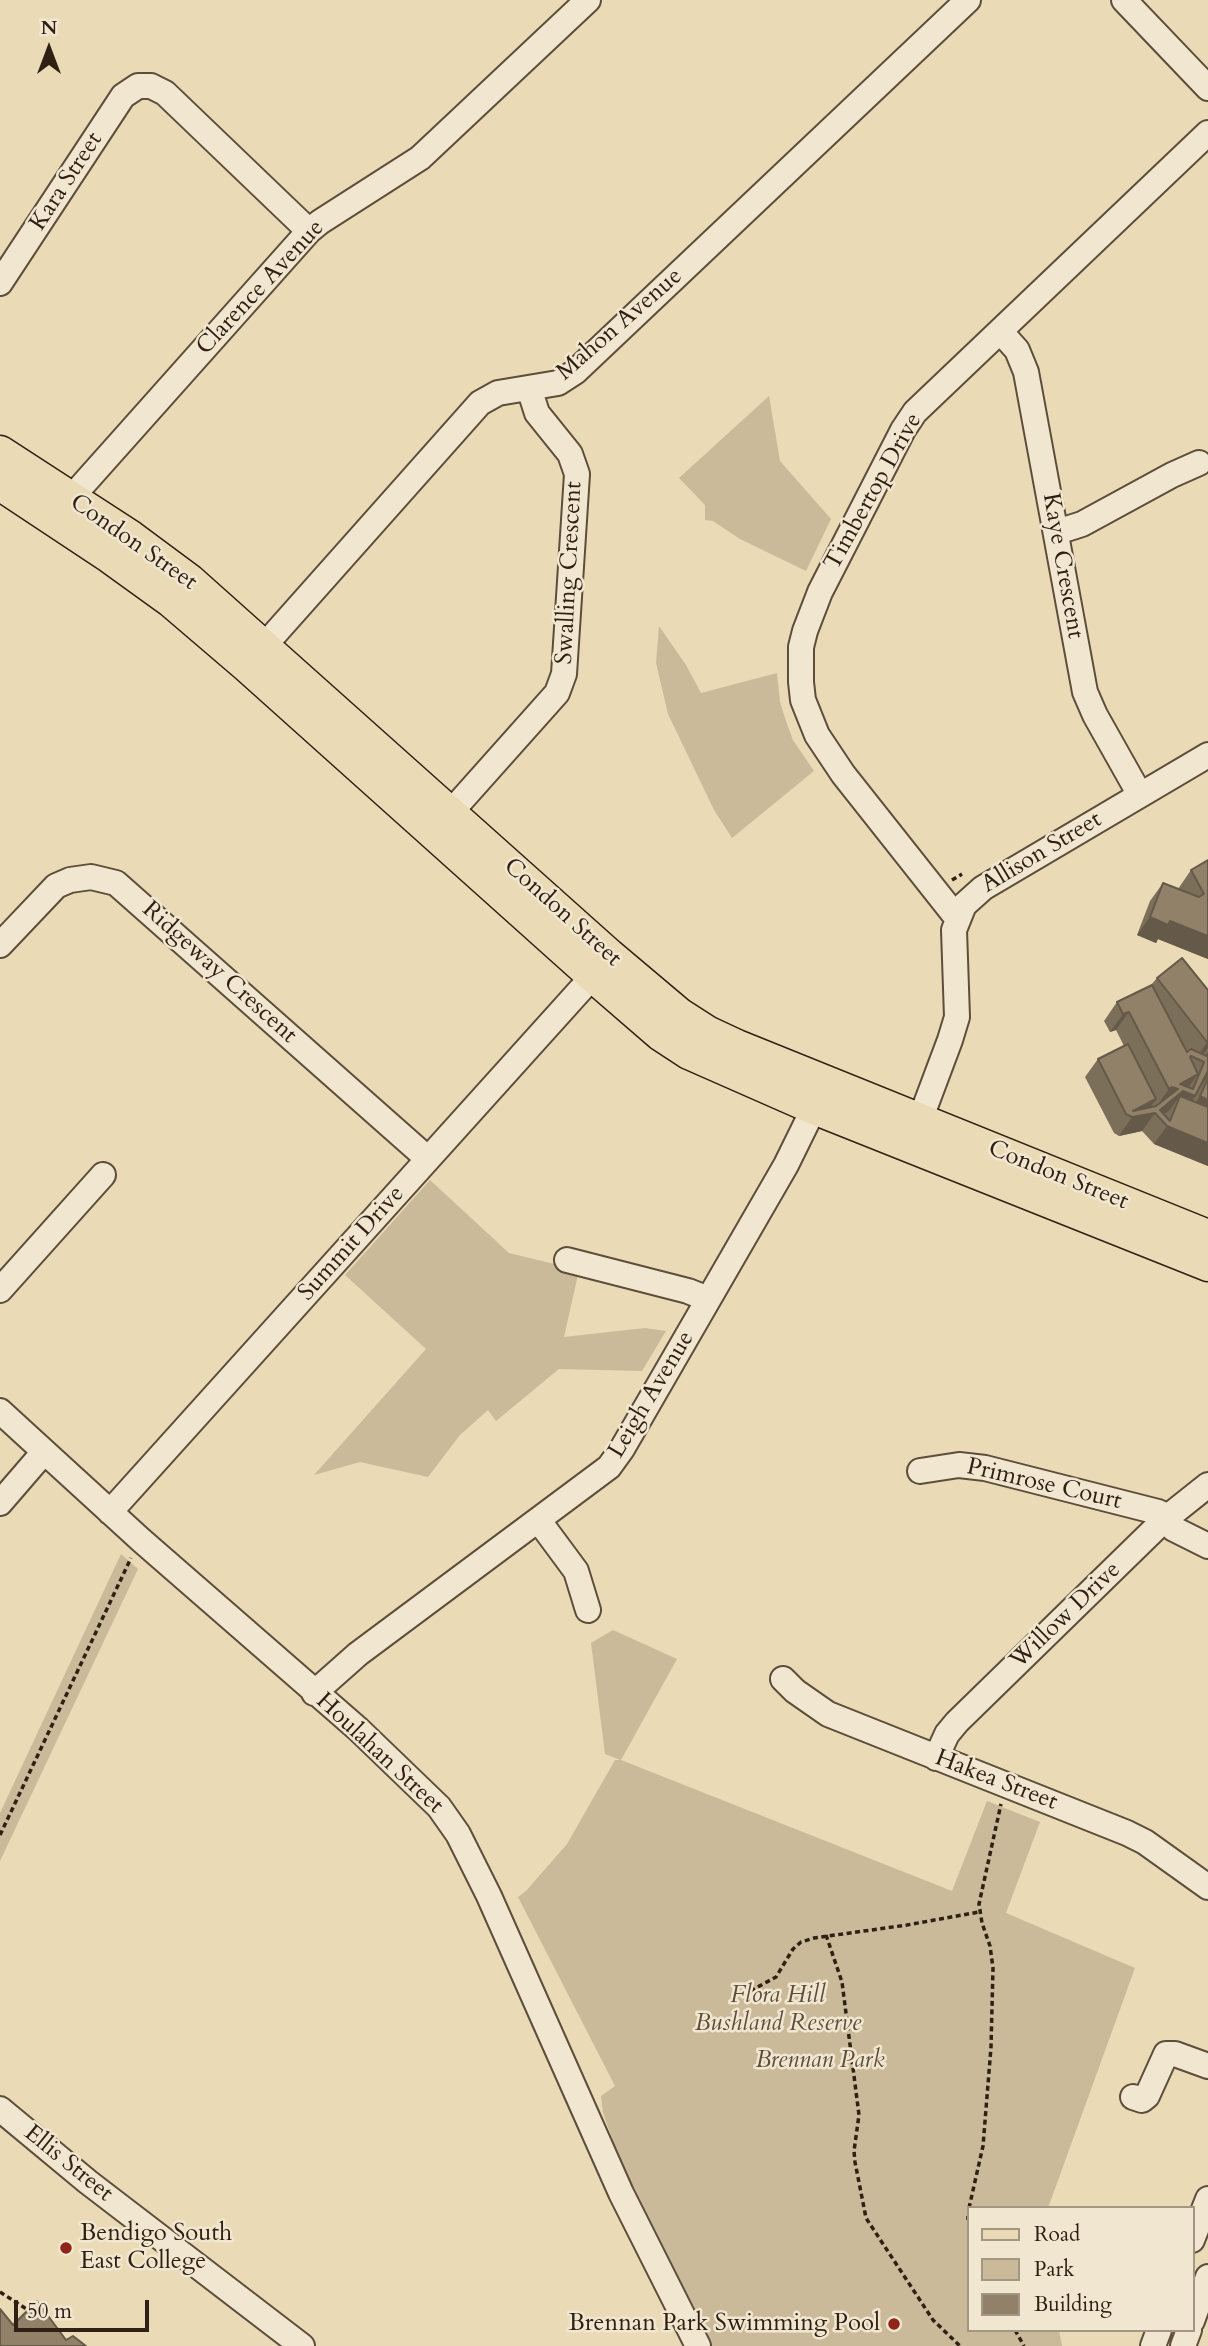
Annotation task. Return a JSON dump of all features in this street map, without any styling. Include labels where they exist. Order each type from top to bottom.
[{"type":"main road","name":"Condon Street","points":[[0,452],[63,510],[171,601],[256,656],[450,813],[652,993],[688,1020],[915,1133],[1208,1265]]},
{"type":"main road","name":"Condon Street","points":[[0,484],[63,510]]},
{"type":"main road","name":"Condon Street","points":[[256,656],[593,976],[660,1034],[689,1054],[814,1108],[915,1133],[1208,1236]]},
{"type":"street","name":"Clarence Avenue","points":[[63,510],[309,232],[320,222],[419,158],[587,0]]},
{"type":"street","name":"Mahon Avenue","points":[[256,656],[480,403],[498,393],[558,383],[575,372],[968,0]]},
{"type":"street","points":[[1124,0],[1208,88]]},
{"type":"street","name":"Kara Street","points":[[0,283],[135,75],[165,93],[309,232]]},
{"type":"street","name":"Timbertop Drive","points":[[957,918],[843,774],[817,735],[803,700],[800,673],[802,647],[820,592],[903,430],[922,404],[1208,134]]},
{"type":"street","name":"Kaye Crescent","points":[[1000,331],[1014,346],[1026,372],[1085,692],[1140,795]]},
{"type":"street","name":"Swalling Crescent","points":[[450,813],[556,693],[564,674],[577,474],[570,454],[537,414],[529,388]]},
{"type":"street","points":[[1057,532],[1081,524],[1199,463]]},
{"type":"street","name":"Allison Street","points":[[957,918],[972,896],[982,888],[1208,755]]},
{"type":"street","name":"Ridgeway Crescent","points":[[0,945],[56,886],[69,880],[91,877],[116,883],[428,1159]]},
{"type":"street","points":[[915,1133],[957,1017],[953,942],[957,918]]},
{"type":"street","name":"Summit Drive","points":[[110,1513],[593,976]]},
{"type":"street","name":"Leigh Avenue","points":[[314,1693],[358,1654],[597,1478],[616,1458],[799,1141],[814,1108]]},
{"type":"street","points":[[0,1290],[103,1175]]},
{"type":"street","points":[[567,1260],[688,1291],[708,1299]]},
{"type":"street","name":"Houlahan Street","points":[[0,1411],[439,1807],[457,1834],[500,1921],[621,2193],[698,2346]]},
{"type":"street","points":[[0,1503],[44,1452]]},
{"type":"street","name":"Primrose Court","points":[[920,1471],[959,1465],[985,1468],[1158,1512],[1174,1529],[1208,1546]]},
{"type":"street","name":"Willow Drive","points":[[936,1758],[947,1734],[957,1722],[1166,1518],[1208,1485]]},
{"type":"street","points":[[540,1521],[576,1571],[588,1610]]},
{"type":"street","name":"Hakea Street","points":[[783,1679],[795,1691],[828,1714],[1127,1833],[1145,1842],[1208,1887]]},
{"type":"street","points":[[1133,2097],[1142,2100],[1147,2096],[1166,2054],[1175,2054],[1208,2067]]},
{"type":"street","name":"Ellis Street","points":[[0,2109],[88,2182],[302,2346]]},
{"type":"street","points":[[1194,2235],[1208,2199]]},
{"type":"street","points":[[1196,2321],[1203,2283]]},
{"type":"path","points":[[0,1835],[141,1540]]},
{"type":"path","points":[[969,2206],[983,2146],[989,2098],[993,1981],[990,1946],[979,1912],[1001,1804]]},
{"type":"path","points":[[743,1995],[776,1977],[793,1949],[801,1942],[826,1935],[907,1925],[979,1912]]},
{"type":"path","points":[[826,1935],[835,1958],[843,1994],[859,2115],[855,2162],[866,2218],[933,2320],[960,2346]]},
{"type":"path","points":[[0,2292],[30,2312],[36,2320]]},
{"type":"green space","points":[[769,396],[780,461],[831,519],[806,571],[740,539],[713,521],[705,520],[705,505],[679,478]]},
{"type":"green space","points":[[659,626],[686,665],[701,693],[777,673],[780,702],[793,740],[814,771],[732,838],[714,810],[668,714],[656,663]]},
{"type":"green space","points":[[430,1180],[509,1253],[579,1270],[564,1337],[645,1328],[666,1331],[642,1371],[559,1369],[496,1421],[488,1410],[460,1435],[428,1477],[360,1462],[314,1475],[426,1349],[345,1275]]},
{"type":"green space","points":[[121,1554],[138,1569],[0,1861],[0,1813]]},
{"type":"green space","name":"Brennan Park","points":[[613,1630],[677,1659],[621,1760],[952,1891],[987,1801],[1040,1822],[1006,1913],[1135,1968],[1049,2206],[967,2206],[967,2332],[1059,2332],[1062,2346],[712,2346],[636,2198],[618,2155],[603,2113],[601,2096],[615,2086],[518,1897],[567,1844],[615,1760],[620,1760],[605,1754],[591,1643]]},
{"type":"building","points":[[1208,860],[1208,936],[1170,921],[1168,925],[1150,917],[1163,883],[1199,897],[1204,894],[1191,870]]},
{"type":"building","points":[[1182,958],[1208,990],[1207,1042],[1157,978]]},
{"type":"building","points":[[1152,985],[1187,1052],[1191,1049],[1207,1056],[1208,1053],[1208,1071],[1195,1096],[1183,1091],[1160,1110],[1170,1121],[1180,1096],[1208,1107],[1208,1143],[1167,1126],[1155,1113],[1132,1117],[1126,1114],[1098,1059],[1128,1044],[1156,1099],[1133,1111],[1156,1106],[1178,1089],[1169,1089],[1129,1012],[1123,1014],[1117,1002]],"holes":[[[1191,1056],[1204,1062],[1193,1089],[1180,1084],[1198,1074]]]},
{"type":"building","points":[[1208,1078],[1208,1100],[1200,1096]]},
{"type":"building","points":[[37,2301],[66,2340],[73,2336],[86,2346],[0,2346],[0,2309],[13,2325]]},
{"type":"place","name":"Bendigo South East College","points":[[66,2248]]},
{"type":"place","name":"Brennan Park Swimming Pool","points":[[894,2324]]},
{"type":"park label","name":"Flora Hill Bushland Reserve","points":[[778,2010]]}]
